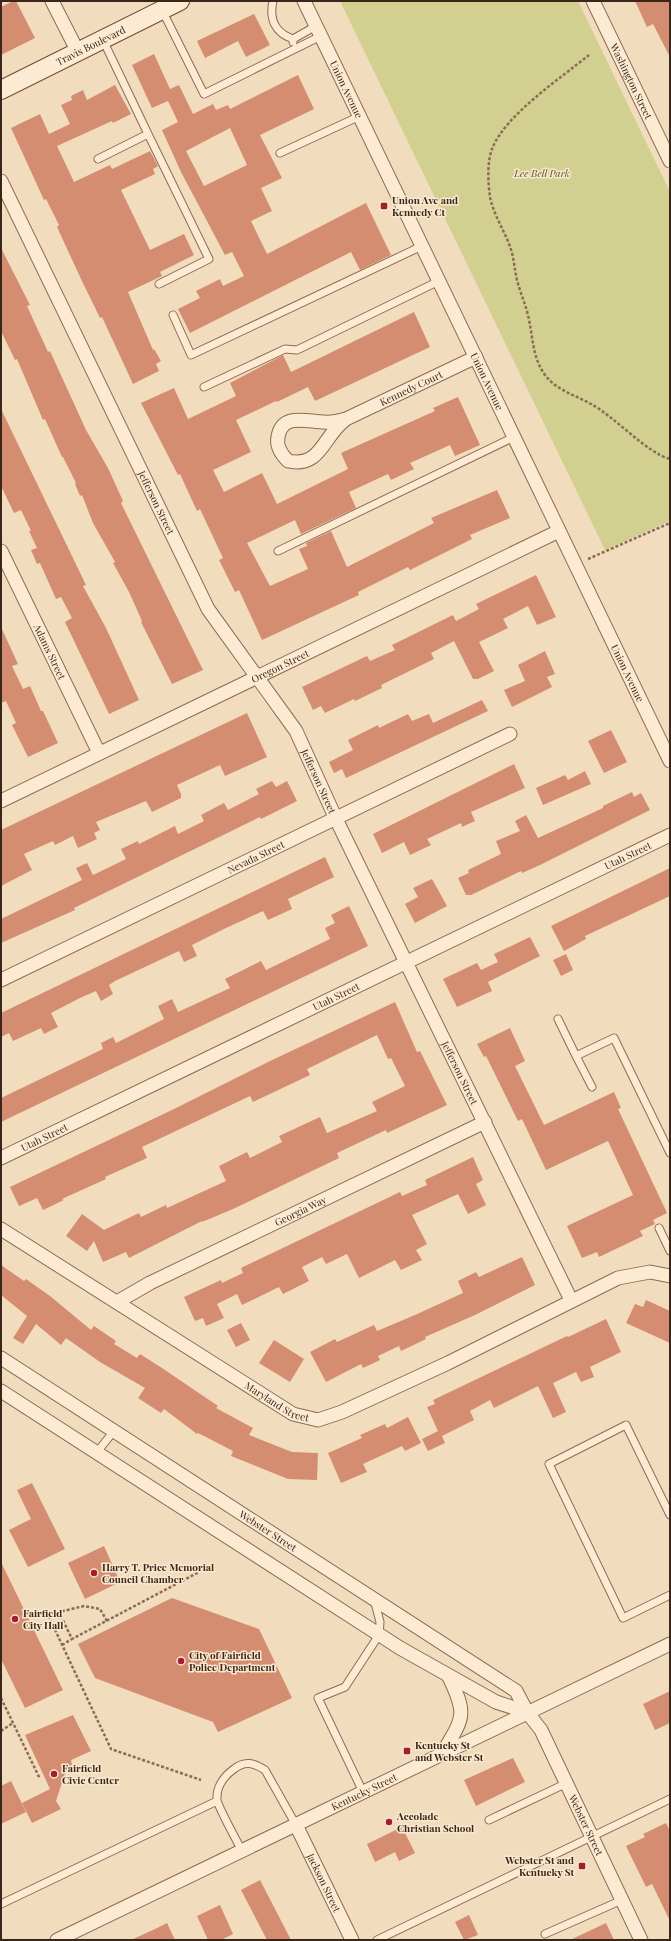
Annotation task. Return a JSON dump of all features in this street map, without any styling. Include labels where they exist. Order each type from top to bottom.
[{"type":"main road","name":"Travis Boulevard","points":[[1,90],[180,1]]},
{"type":"street","points":[[52,1],[78,52]]},
{"type":"street","name":"Union Avenue","points":[[304,1],[670,761]]},
{"type":"street","name":"Washington Street","points":[[593,1],[670,161]]},
{"type":"street","name":"Jefferson Street","points":[[1,181],[208,609],[256,678],[296,731],[336,819],[571,1300]]},
{"type":"street","name":"Kennedy Court","points":[[346,419],[327,422],[298,420],[287,422],[281,427],[278,437],[282,455],[288,461],[307,461],[316,456],[334,429],[346,419],[476,357]]},
{"type":"street","name":"Oregon Street","points":[[1,801],[559,531]]},
{"type":"street","name":"Adams Street","points":[[1,551],[99,754]]},
{"type":"street","name":"Nevada Street","points":[[1,980],[510,734]]},
{"type":"street","name":"Utah Street","points":[[1,1158],[670,834]]},
{"type":"street","name":"Georgia Way","points":[[117,1302],[150,1283],[485,1122]]},
{"type":"street","name":"Maryland Street","points":[[1,1229],[293,1414],[318,1420],[342,1412],[448,1362],[571,1300]]},
{"type":"street","points":[[571,1300],[618,1278],[650,1272],[670,1276]]},
{"type":"street","name":"Webster Street","points":[[1,1358],[516,1691],[527,1712],[542,1730],[641,1940]]},
{"type":"street","points":[[1,1391],[379,1635],[449,1677],[496,1702],[527,1712]]},
{"type":"street","name":"Kentucky Street","points":[[63,1939],[527,1712],[670,1644]]},
{"type":"street","points":[[442,1754],[461,1718],[461,1707],[449,1677]]},
{"type":"street","name":"Jackson Street","points":[[296,1825],[352,1940]]},
{"type":"lane","points":[[273,1],[271,10],[275,26],[282,35],[293,38],[318,31]]},
{"type":"lane","points":[[162,10],[204,94],[296,48],[318,31]]},
{"type":"lane","points":[[293,38],[296,48]]},
{"type":"lane","points":[[103,39],[209,259],[159,284]]},
{"type":"lane","points":[[280,153],[360,116]]},
{"type":"lane","points":[[98,159],[148,134]]},
{"type":"lane","points":[[173,315],[192,355],[422,246]]},
{"type":"lane","points":[[204,387],[284,349],[297,350],[439,281]]},
{"type":"lane","points":[[278,551],[514,437]]},
{"type":"lane","points":[[558,1019],[592,1086]]},
{"type":"lane","points":[[576,1056],[614,1038],[670,1153]]},
{"type":"lane","points":[[659,1228],[670,1251]]},
{"type":"lane","points":[[670,1515],[626,1425],[549,1464],[623,1618],[670,1595]]},
{"type":"lane","points":[[97,1452],[114,1431]]},
{"type":"lane","points":[[363,1792],[318,1698],[345,1686],[379,1635],[380,1622],[374,1599]]},
{"type":"lane","points":[[242,1851],[217,1801],[221,1782],[227,1774],[237,1766],[247,1763],[257,1764],[265,1770],[270,1776],[296,1825]]},
{"type":"lane","points":[[490,1820],[567,1783]]},
{"type":"lane","points":[[377,1940],[592,1838],[670,1799]]},
{"type":"lane","points":[[1,1904],[217,1801]]},
{"type":"lane","points":[[545,1934],[622,1900]]},
{"type":"path","points":[[589,55],[518,113],[498,137],[492,150],[489,171],[490,196],[495,215],[511,252],[517,281],[528,316],[533,347],[539,364],[546,376],[554,385],[592,404],[618,422],[664,458],[670,459]]},
{"type":"path","points":[[588,559],[670,523]]},
{"type":"path","points":[[62,1645],[199,1572]]},
{"type":"path","points":[[107,1621],[100,1609],[84,1606],[59,1612],[49,1617],[111,1749],[201,1780]]},
{"type":"path","points":[[59,1612],[72,1639]]},
{"type":"path","points":[[1,1698],[40,1779]]},
{"type":"path","points":[[1,1731],[13,1723]]},
{"type":"green space","name":"Lee Bell Park","points":[[340,1],[578,1],[670,192],[670,521],[605,550]]},
{"type":"building","points":[[16,1],[35,38],[1,55],[1,7]]},
{"type":"building","points":[[635,1],[670,1],[670,57],[653,24],[647,27]]},
{"type":"building","points":[[254,14],[270,45],[246,57],[238,41],[205,58],[197,41]]},
{"type":"building","points":[[154,54],[170,89],[179,85],[193,114],[213,104],[216,110],[228,105],[230,109],[298,75],[314,109],[260,135],[282,178],[261,188],[272,211],[251,221],[267,254],[366,203],[391,255],[360,270],[351,252],[190,333],[178,309],[200,298],[196,291],[220,279],[223,286],[244,276],[232,252],[225,255],[181,172],[162,130],[178,122],[168,101],[152,108],[132,65]],"holes":[[[230,128],[247,165],[204,186],[186,151]]]},
{"type":"building","points":[[115,85],[131,114],[57,146],[74,182],[110,165],[112,169],[150,151],[158,166],[153,169],[155,174],[121,190],[150,250],[184,234],[194,255],[160,272],[162,276],[128,292],[153,350],[154,349],[161,361],[156,364],[159,371],[133,384],[102,317],[100,318],[81,279],[57,227],[59,225],[46,199],[44,200],[11,128],[40,114],[49,134],[70,124],[61,105],[72,100],[71,96],[83,90],[87,100]]},
{"type":"building","points":[[1,248],[30,305],[27,306],[48,352],[50,351],[86,430],[108,468],[123,501],[121,503],[203,670],[172,684],[141,622],[142,621],[129,592],[113,563],[115,562],[93,523],[82,495],[80,496],[75,484],[76,483],[62,457],[45,419],[43,420],[17,359],[15,360],[1,331]]},
{"type":"building","points":[[414,312],[430,347],[315,401],[308,387],[236,420],[251,452],[213,470],[224,492],[262,473],[277,504],[348,469],[341,453],[435,411],[433,408],[458,397],[480,445],[455,456],[450,445],[410,463],[414,469],[391,480],[388,474],[349,492],[356,508],[301,534],[295,520],[247,543],[270,586],[308,569],[299,549],[307,546],[306,543],[331,531],[347,567],[434,523],[431,518],[497,490],[510,518],[470,535],[472,539],[410,570],[408,567],[358,592],[359,595],[262,640],[239,590],[235,592],[219,560],[223,558],[200,509],[197,511],[180,474],[178,475],[141,403],[174,388],[188,419],[236,396],[230,383],[283,355],[291,372]]},
{"type":"building","points":[[1,409],[86,585],[83,586],[106,628],[139,700],[109,714],[65,622],[72,618],[61,597],[56,599],[40,563],[37,564],[31,550],[37,548],[29,531],[31,531],[21,510],[14,513],[1,486]]},
{"type":"building","points":[[536,575],[556,617],[537,625],[528,606],[503,619],[508,628],[479,642],[494,671],[478,679],[473,679],[454,641],[431,653],[434,659],[381,685],[382,688],[325,713],[321,706],[313,710],[302,687],[367,656],[370,661],[395,650],[392,645],[453,615],[456,621],[479,609],[476,604]]},
{"type":"building","points":[[1,627],[18,664],[12,666],[23,689],[30,686],[58,743],[28,757],[12,725],[16,723],[6,701],[1,703]]},
{"type":"building","points":[[545,651],[555,674],[547,677],[552,687],[512,707],[504,690],[525,681],[518,665]]},
{"type":"building","points":[[482,700],[488,711],[346,778],[342,769],[334,773],[329,762],[353,750],[348,740],[378,725],[379,728],[408,714],[412,721],[429,714],[433,723]]},
{"type":"building","points":[[247,713],[267,757],[225,776],[220,765],[177,785],[181,798],[152,812],[146,801],[96,822],[100,830],[94,833],[97,839],[78,848],[73,836],[55,845],[53,841],[24,854],[32,870],[1,886],[1,830]]},
{"type":"building","points":[[611,730],[627,762],[604,773],[588,741]]},
{"type":"building","points":[[514,764],[525,788],[471,812],[475,821],[462,827],[461,823],[427,839],[431,845],[410,855],[404,842],[382,853],[373,834]]},
{"type":"building","points":[[585,771],[591,784],[543,805],[536,788],[565,775],[568,780]]},
{"type":"building","points":[[272,781],[276,787],[287,781],[297,801],[261,819],[260,817],[74,908],[75,910],[1,943],[1,919],[82,880],[76,868],[87,863],[93,875],[126,859],[121,849],[138,841],[139,844],[175,826],[178,834],[204,821],[201,815],[224,803],[228,810],[259,794],[256,789]]},
{"type":"building","points":[[632,792],[634,797],[641,793],[650,810],[540,865],[522,873],[521,871],[471,895],[466,895],[458,878],[469,873],[468,870],[501,854],[496,841],[520,831],[515,821],[526,815],[538,838],[603,808],[603,806]]},
{"type":"building","points":[[325,857],[334,877],[288,899],[292,909],[268,920],[263,911],[192,945],[197,956],[184,962],[179,951],[115,981],[109,985],[113,994],[101,1001],[96,991],[80,998],[51,1013],[58,1027],[44,1034],[41,1028],[13,1041],[9,1033],[1,1037],[1,1013]]},
{"type":"building","points":[[670,868],[670,896],[585,936],[586,939],[564,951],[551,926]]},
{"type":"building","points":[[432,879],[447,906],[415,923],[405,904],[418,897],[413,888]]},
{"type":"building","points":[[349,906],[368,946],[1,1122],[1,1098],[103,1049],[101,1043],[113,1037],[116,1043],[164,1019],[158,1006],[172,999],[178,1012],[230,988],[225,979],[261,961],[266,970],[330,939],[325,928],[335,923],[331,915]]},
{"type":"building","points":[[530,937],[540,956],[488,982],[492,991],[457,1007],[443,979],[477,963],[481,970],[498,962],[494,954]]},
{"type":"building","points":[[566,954],[573,970],[561,976],[553,960]]},
{"type":"building","points":[[395,1002],[417,1052],[420,1051],[447,1105],[387,1133],[386,1130],[337,1153],[339,1158],[233,1209],[202,1221],[129,1258],[126,1252],[103,1262],[94,1241],[87,1251],[66,1236],[82,1214],[104,1230],[139,1213],[141,1217],[166,1205],[167,1208],[226,1181],[219,1166],[247,1152],[250,1158],[282,1142],[279,1136],[320,1117],[327,1133],[377,1111],[372,1102],[405,1086],[391,1058],[388,1059],[377,1035],[307,1069],[310,1075],[253,1102],[250,1096],[142,1147],[147,1158],[62,1199],[64,1200],[43,1210],[37,1198],[19,1206],[10,1187]]},
{"type":"building","points":[[510,1028],[525,1061],[515,1066],[544,1125],[614,1092],[621,1108],[618,1109],[667,1213],[653,1220],[655,1224],[640,1231],[643,1236],[599,1257],[597,1252],[582,1258],[567,1226],[633,1195],[608,1141],[546,1170],[522,1119],[518,1121],[486,1056],[484,1057],[477,1044]]},
{"type":"building","points":[[473,1157],[483,1180],[476,1184],[486,1205],[468,1214],[458,1194],[412,1215],[427,1244],[416,1250],[422,1260],[401,1270],[395,1260],[359,1278],[347,1254],[326,1264],[322,1257],[302,1267],[309,1281],[283,1294],[279,1287],[242,1305],[237,1294],[217,1304],[224,1318],[206,1326],[203,1318],[195,1321],[184,1297],[221,1280],[222,1283],[243,1273],[241,1268],[400,1192],[402,1196],[427,1185],[425,1180]]},
{"type":"building","points":[[522,1257],[535,1285],[475,1315],[425,1337],[426,1339],[401,1351],[399,1346],[378,1356],[380,1360],[363,1368],[361,1364],[326,1382],[310,1352],[335,1339],[337,1342],[374,1325],[377,1331],[415,1315],[463,1293],[458,1281],[476,1272],[479,1277]]},
{"type":"building","points":[[1,1265],[24,1281],[26,1279],[50,1296],[91,1330],[94,1326],[116,1341],[114,1344],[137,1358],[140,1354],[218,1406],[216,1408],[253,1428],[249,1435],[292,1452],[318,1453],[317,1480],[288,1479],[231,1456],[233,1451],[198,1433],[197,1434],[164,1409],[161,1413],[138,1398],[145,1388],[100,1362],[66,1338],[61,1345],[36,1324],[23,1344],[13,1338],[27,1316],[1,1295]]},
{"type":"building","points":[[646,1300],[670,1311],[670,1343],[626,1323],[635,1304],[643,1307]]},
{"type":"building","points":[[606,1319],[621,1352],[590,1367],[594,1377],[581,1382],[576,1372],[553,1383],[566,1412],[553,1418],[538,1386],[494,1408],[490,1400],[470,1411],[474,1420],[442,1436],[445,1443],[428,1451],[422,1439],[438,1431],[427,1407],[435,1404],[433,1400]]},
{"type":"building","points":[[241,1323],[250,1340],[236,1347],[227,1330]]},
{"type":"building","points":[[274,1340],[304,1359],[290,1382],[259,1363]]},
{"type":"building","points":[[408,1417],[421,1443],[405,1451],[402,1446],[363,1464],[367,1472],[341,1483],[328,1453],[362,1438],[360,1435],[385,1424],[387,1428]]},
{"type":"building","points":[[32,1483],[65,1549],[28,1567],[9,1530],[31,1519],[17,1490]]},
{"type":"building","name":"Harry T. Price Memorial Council Chamber","points":[[104,1546],[120,1582],[85,1599],[68,1563]]},
{"type":"building","name":"Fairfield City Hall","points":[[1,1562],[63,1690],[25,1708],[1,1659]]},
{"type":"building","name":"City of Fairfield Police Department","points":[[172,1598],[259,1629],[292,1698],[218,1732],[213,1722],[95,1678],[78,1644]]},
{"type":"building","points":[[670,1691],[670,1723],[655,1730],[643,1704]]},
{"type":"building","name":"Fairfield Civic Center","points":[[73,1715],[91,1751],[71,1760],[72,1765],[67,1767],[56,1801],[61,1809],[32,1823],[22,1803],[50,1789],[25,1735]]},
{"type":"building","points":[[513,1758],[525,1782],[476,1806],[464,1780]]},
{"type":"building","points":[[11,1781],[26,1812],[1,1824],[1,1786]]},
{"type":"building","points":[[666,1823],[670,1831],[670,1921],[652,1884],[646,1887],[626,1846],[645,1837],[643,1834]]},
{"type":"building","points":[[402,1827],[415,1853],[399,1861],[395,1852],[375,1862],[367,1844]]},
{"type":"building","points":[[260,1880],[291,1940],[267,1940],[241,1890]]},
{"type":"building","points":[[220,1905],[233,1934],[221,1940],[208,1940],[197,1916]]},
{"type":"building","points":[[469,1915],[478,1935],[464,1940],[455,1922]]},
{"type":"building","points":[[167,1923],[175,1940],[131,1940],[153,1930]]},
{"type":"building","points":[[606,1923],[614,1940],[570,1940]]},
{"type":"place","name":"Union Ave and Kennedy Ct","points":[[384,206]]},
{"type":"place","name":"Harry T. Price Memorial Council Chamber","points":[[94,1573]]},
{"type":"place","name":"Fairfield City Hall","points":[[15,1619]]},
{"type":"place","name":"City of Fairfield Police Department","points":[[181,1661]]},
{"type":"place","name":"Kentucky St and Webster St","points":[[407,1751]]},
{"type":"place","name":"Fairfield Civic Center","points":[[54,1774]]},
{"type":"place","name":"Accolade Christian School","points":[[389,1822]]},
{"type":"place","name":"Webster St and Kentucky St","points":[[582,1866]]}]
